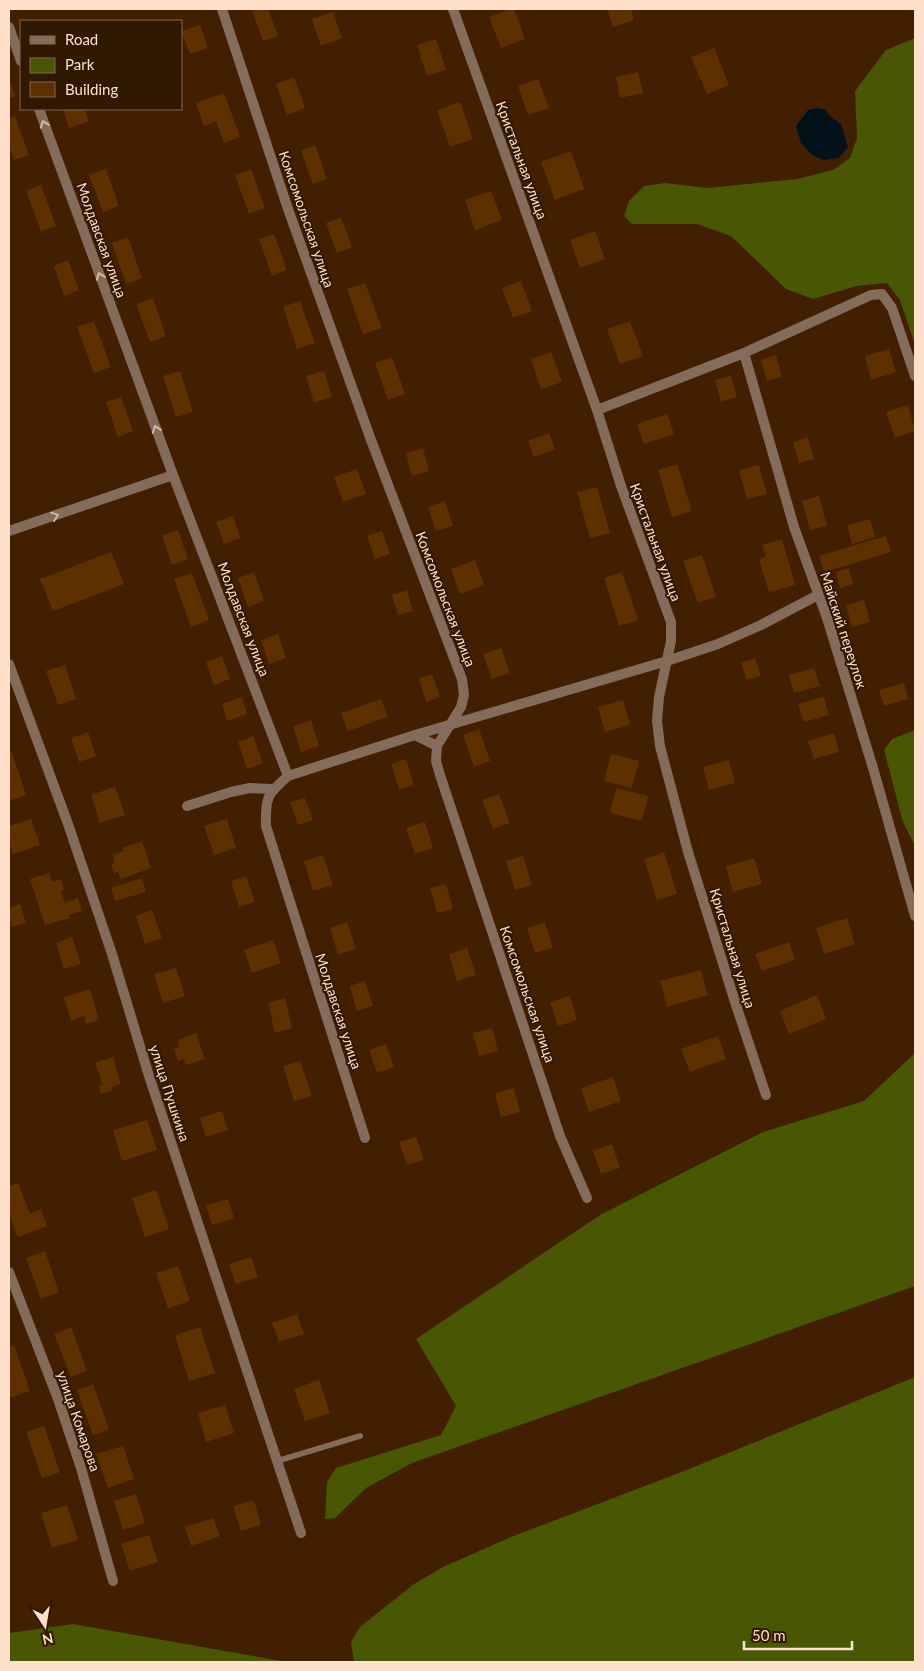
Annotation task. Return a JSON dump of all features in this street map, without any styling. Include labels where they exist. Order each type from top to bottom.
[{"type":"street","name":"Комсомольская улица","points":[[222,9],[288,209],[367,431],[462,679],[464,694],[462,707],[437,746],[436,761],[560,1136],[587,1198]]},
{"type":"street","name":"Кристальная улица","points":[[453,9],[597,410],[621,486],[670,622],[671,641],[659,697],[657,721],[660,746],[691,862],[766,1095]]},
{"type":"street","points":[[9,27],[20,58]]},
{"type":"street","name":"Молдавская улица","points":[[39,110],[173,475],[202,546],[288,776]]},
{"type":"street","points":[[597,410],[744,353],[871,295],[882,294],[892,308],[915,376]]},
{"type":"street","name":"Майский переулок","points":[[744,353],[794,527],[827,618],[873,768],[915,916]]},
{"type":"street","points":[[9,532],[173,475]]},
{"type":"street","points":[[187,806],[230,792],[250,788],[272,789],[288,776],[415,735],[718,644],[761,625],[818,595]]},
{"type":"street","name":"улица Пушкина","points":[[9,664],[68,824],[109,945],[149,1076],[301,1533]]},
{"type":"street","points":[[415,735],[437,746]]},
{"type":"street","name":"Молдавская улица","points":[[272,789],[266,806],[266,826],[365,1138]]},
{"type":"street","name":"улица Комарова","points":[[9,1272],[58,1399],[78,1459],[113,1582]]},
{"type":"lane","points":[[277,1461],[360,1436]]},
{"type":"green space","points":[[915,38],[915,345],[900,300],[887,283],[857,286],[813,299],[786,289],[731,236],[697,224],[632,224],[624,216],[629,201],[644,186],[665,183],[708,188],[797,179],[833,170],[850,158],[857,138],[855,91],[886,50]]},
{"type":"green space","points":[[915,730],[915,846],[903,822],[884,750],[892,739]]},
{"type":"green space","points":[[915,1053],[915,1286],[412,1463],[366,1488],[335,1518],[325,1519],[327,1482],[336,1468],[441,1435],[456,1406],[416,1339],[600,1215],[763,1132],[864,1101]]},
{"type":"green space","points":[[915,1377],[915,1662],[354,1662],[351,1642],[360,1627],[414,1584],[443,1567],[511,1537],[679,1473]]},
{"type":"green space","points":[[73,1624],[287,1662],[9,1662],[9,1633]]},
{"type":"water","points":[[818,108],[826,110],[830,116],[841,124],[848,147],[839,158],[824,160],[812,155],[801,143],[796,126],[808,110]]},
{"type":"building","points":[[268,9],[278,36],[263,41],[252,11]]},
{"type":"building","points":[[514,9],[525,39],[501,48],[489,17]]},
{"type":"building","points":[[607,9],[631,9],[634,20],[613,27]]},
{"type":"building","points":[[333,12],[342,38],[321,46],[312,19]]},
{"type":"building","points":[[200,25],[208,48],[190,54],[182,31]]},
{"type":"building","points":[[436,39],[446,70],[427,76],[417,45]]},
{"type":"building","points":[[714,48],[729,85],[707,94],[691,57]]},
{"type":"building","points":[[638,72],[643,93],[620,98],[616,77]]},
{"type":"building","points":[[294,77],[305,108],[287,115],[276,84]]},
{"type":"building","points":[[9,79],[15,96],[9,98]]},
{"type":"building","points":[[538,79],[549,108],[528,115],[518,86]]},
{"type":"building","points":[[224,93],[240,137],[224,143],[216,121],[204,126],[196,103]]},
{"type":"building","points":[[460,102],[473,139],[450,147],[437,110]]},
{"type":"building","points":[[63,110],[84,110],[89,121],[69,128]]},
{"type":"building","points":[[15,116],[29,155],[14,160],[9,145],[9,119]]},
{"type":"building","points":[[315,145],[327,179],[313,184],[301,151]]},
{"type":"building","points":[[571,151],[584,189],[555,200],[541,162]]},
{"type":"building","points":[[106,169],[119,206],[103,212],[89,175]]},
{"type":"building","points":[[251,169],[265,208],[249,214],[235,175]]},
{"type":"building","points":[[41,185],[56,226],[41,231],[26,191]]},
{"type":"building","points":[[491,191],[502,220],[475,230],[465,200]]},
{"type":"building","points":[[341,218],[352,247],[337,253],[326,223]]},
{"type":"building","points":[[595,231],[605,259],[580,268],[570,240]]},
{"type":"building","points":[[274,234],[287,270],[272,276],[259,239]]},
{"type":"building","points":[[128,237],[142,278],[126,284],[112,243]]},
{"type":"building","points":[[68,260],[79,290],[64,296],[54,266]]},
{"type":"building","points":[[521,281],[532,311],[513,318],[502,288]]},
{"type":"building","points":[[365,283],[382,328],[363,334],[347,289]]},
{"type":"building","points":[[153,298],[166,336],[150,342],[136,304]]},
{"type":"building","points":[[300,301],[315,343],[297,349],[283,307]]},
{"type":"building","points":[[94,321],[111,367],[94,373],[77,327]]},
{"type":"building","points":[[630,321],[643,356],[620,364],[607,329]]},
{"type":"building","points":[[889,349],[896,372],[871,380],[865,356]]},
{"type":"building","points":[[551,352],[562,382],[541,389],[531,359]]},
{"type":"building","points":[[776,355],[782,377],[767,381],[761,360]]},
{"type":"building","points":[[392,357],[405,394],[388,400],[375,363]]},
{"type":"building","points":[[180,371],[193,412],[176,417],[163,376]]},
{"type":"building","points":[[324,371],[332,397],[314,403],[306,376]]},
{"type":"building","points":[[731,376],[737,397],[721,402],[715,380]]},
{"type":"building","points":[[121,397],[133,431],[118,437],[106,402]]},
{"type":"building","points":[[908,405],[915,431],[895,438],[886,412]]},
{"type":"building","points":[[667,414],[674,434],[644,444],[637,424]]},
{"type":"building","points":[[549,433],[555,449],[534,457],[528,441]]},
{"type":"building","points":[[808,437],[814,459],[799,463],[793,442]]},
{"type":"building","points":[[423,448],[429,471],[412,476],[406,453]]},
{"type":"building","points":[[677,464],[692,511],[672,517],[658,470]]},
{"type":"building","points":[[759,465],[767,494],[747,499],[739,470]]},
{"type":"building","points":[[357,469],[366,494],[343,502],[334,477]]},
{"type":"building","points":[[597,487],[610,533],[590,538],[577,492]]},
{"type":"building","points":[[819,496],[827,526],[810,530],[802,501]]},
{"type":"building","points":[[445,501],[453,526],[436,531],[428,507]]},
{"type":"building","points":[[233,516],[240,538],[224,544],[216,522]]},
{"type":"building","points":[[870,519],[875,537],[852,544],[847,525]]},
{"type":"building","points":[[178,530],[188,559],[172,565],[162,535]]},
{"type":"building","points":[[382,531],[390,554],[375,559],[367,536]]},
{"type":"building","points":[[886,536],[891,552],[824,572],[819,556]]},
{"type":"building","points":[[782,539],[795,585],[769,592],[759,559],[766,557],[762,545]]},
{"type":"building","points":[[111,552],[124,584],[53,611],[40,579]]},
{"type":"building","points":[[702,555],[716,597],[698,603],[683,561]]},
{"type":"building","points":[[475,560],[484,585],[460,594],[451,569]]},
{"type":"building","points":[[849,568],[853,584],[840,588],[836,572]]},
{"type":"building","points":[[254,572],[264,601],[248,607],[238,578]]},
{"type":"building","points":[[622,572],[638,620],[619,626],[604,578]]},
{"type":"building","points":[[192,573],[209,620],[191,627],[174,579]]},
{"type":"building","points":[[407,590],[413,611],[398,615],[392,595]]},
{"type":"building","points":[[864,600],[870,622],[852,627],[846,605]]},
{"type":"building","points":[[278,634],[286,658],[269,664],[261,640]]},
{"type":"building","points":[[501,648],[510,673],[492,679],[483,654]]},
{"type":"building","points":[[222,656],[230,679],[214,685],[206,662]]},
{"type":"building","points":[[755,658],[761,676],[747,680],[741,663]]},
{"type":"building","points":[[65,665],[76,699],[58,705],[46,671]]},
{"type":"building","points":[[814,668],[820,686],[794,693],[789,675]]},
{"type":"building","points":[[432,674],[440,697],[426,702],[419,678]]},
{"type":"building","points":[[904,683],[908,699],[884,706],[879,690]]},
{"type":"building","points":[[242,697],[247,714],[227,721],[222,704]]},
{"type":"building","points":[[824,697],[829,715],[804,722],[798,704]]},
{"type":"building","points":[[381,699],[388,717],[348,731],[341,713]]},
{"type":"building","points":[[623,700],[630,725],[605,732],[598,707]]},
{"type":"building","points":[[311,720],[319,746],[301,752],[293,726]]},
{"type":"building","points":[[479,729],[490,761],[474,767],[463,735]]},
{"type":"building","points":[[88,732],[96,756],[79,762],[71,738]]},
{"type":"building","points":[[834,733],[839,752],[814,759],[808,741]]},
{"type":"building","points":[[253,736],[263,763],[247,769],[238,742]]},
{"type":"building","points":[[12,752],[26,795],[9,801],[9,753]]},
{"type":"building","points":[[611,754],[639,761],[632,788],[604,781]]},
{"type":"building","points":[[406,759],[414,785],[399,790],[391,764]]},
{"type":"building","points":[[729,760],[735,783],[709,790],[703,767]]},
{"type":"building","points":[[115,787],[125,815],[100,823],[91,795]]},
{"type":"building","points":[[616,788],[648,796],[642,821],[610,813]]},
{"type":"building","points":[[499,794],[510,823],[493,829],[482,800]]},
{"type":"building","points":[[305,798],[313,820],[298,825],[290,802]]},
{"type":"building","points":[[31,819],[40,845],[13,854],[9,842],[9,826]]},
{"type":"building","points":[[227,819],[236,848],[214,855],[204,826]]},
{"type":"building","points":[[425,822],[433,848],[415,854],[406,828]]},
{"type":"building","points":[[142,841],[151,868],[121,879],[118,872],[114,873],[111,865],[115,863],[113,855],[124,851],[122,848]]},
{"type":"building","points":[[664,852],[677,894],[657,900],[644,859]]},
{"type":"building","points":[[323,855],[333,885],[313,891],[304,861]]},
{"type":"building","points":[[523,856],[532,885],[515,890],[506,861]]},
{"type":"building","points":[[754,858],[762,884],[733,892],[726,866]]},
{"type":"building","points":[[49,873],[52,882],[61,879],[64,890],[61,891],[65,903],[78,898],[82,911],[69,915],[70,918],[45,925],[30,879]]},
{"type":"building","points":[[246,876],[255,902],[239,907],[231,881]]},
{"type":"building","points":[[142,878],[146,892],[115,901],[111,888]]},
{"type":"building","points":[[446,884],[453,909],[437,913],[430,888]]},
{"type":"building","points":[[20,904],[26,923],[12,927],[9,918],[9,908]]},
{"type":"building","points":[[152,910],[162,938],[145,944],[136,916]]},
{"type":"building","points":[[847,918],[855,944],[824,954],[816,928]]},
{"type":"building","points":[[347,922],[356,949],[338,955],[330,928]]},
{"type":"building","points":[[545,922],[553,948],[535,953],[527,928]]},
{"type":"building","points":[[72,937],[81,964],[64,969],[56,943]]},
{"type":"building","points":[[273,940],[281,963],[252,973],[244,950]]},
{"type":"building","points":[[789,942],[795,960],[762,971],[755,954]]},
{"type":"building","points":[[467,948],[476,975],[457,981],[449,954]]},
{"type":"building","points":[[176,968],[185,996],[163,1003],[154,974]]},
{"type":"building","points":[[701,970],[708,995],[667,1007],[660,981]]},
{"type":"building","points":[[365,981],[373,1006],[357,1011],[350,986]]},
{"type":"building","points":[[90,989],[99,1020],[86,1024],[84,1016],[71,1021],[64,997]]},
{"type":"building","points":[[817,995],[826,1019],[789,1034],[780,1011]]},
{"type":"building","points":[[570,996],[577,1020],[558,1026],[550,1002]]},
{"type":"building","points":[[285,998],[292,1028],[275,1033],[268,1003]]},
{"type":"building","points":[[492,1028],[498,1051],[479,1056],[473,1033]]},
{"type":"building","points":[[196,1033],[205,1059],[186,1065],[184,1059],[178,1061],[174,1049],[180,1047],[178,1040]]},
{"type":"building","points":[[718,1036],[726,1059],[690,1072],[681,1049]]},
{"type":"building","points":[[386,1044],[394,1067],[377,1073],[369,1050]]},
{"type":"building","points":[[113,1057],[121,1084],[112,1087],[113,1090],[101,1094],[99,1086],[103,1085],[95,1063]]},
{"type":"building","points":[[300,1061],[312,1096],[294,1101],[283,1066]]},
{"type":"building","points":[[613,1077],[621,1101],[589,1112],[581,1088]]},
{"type":"building","points":[[514,1088],[520,1112],[501,1117],[495,1093]]},
{"type":"building","points":[[222,1111],[228,1130],[206,1137],[200,1118]]},
{"type":"building","points":[[147,1120],[157,1150],[122,1161],[113,1130]]},
{"type":"building","points":[[416,1137],[424,1160],[407,1165],[399,1142]]},
{"type":"building","points":[[612,1144],[620,1168],[601,1174],[593,1151]]},
{"type":"building","points":[[18,1183],[30,1214],[41,1209],[47,1226],[18,1237],[9,1214],[9,1186]]},
{"type":"building","points":[[156,1190],[169,1229],[145,1237],[132,1198]]},
{"type":"building","points":[[228,1199],[234,1218],[212,1225],[206,1205]]},
{"type":"building","points":[[45,1251],[59,1292],[41,1299],[26,1258]]},
{"type":"building","points":[[251,1257],[258,1277],[236,1284],[229,1264]]},
{"type":"building","points":[[178,1266],[190,1301],[168,1308],[156,1273]]},
{"type":"building","points":[[297,1314],[304,1334],[279,1342],[272,1323]]},
{"type":"building","points":[[71,1327],[87,1371],[71,1377],[54,1334]]},
{"type":"building","points":[[200,1327],[215,1373],[189,1381],[175,1335]]},
{"type":"building","points":[[14,1345],[30,1391],[9,1398],[9,1347]]},
{"type":"building","points":[[319,1380],[330,1413],[305,1421],[294,1389]]},
{"type":"building","points":[[93,1384],[109,1429],[93,1435],[77,1390]]},
{"type":"building","points":[[225,1405],[234,1433],[206,1442],[198,1413]]},
{"type":"building","points":[[44,1426],[60,1472],[42,1478],[26,1432]]},
{"type":"building","points":[[123,1446],[134,1479],[108,1488],[96,1454]]},
{"type":"building","points":[[136,1494],[145,1523],[123,1530],[114,1501]]},
{"type":"building","points":[[254,1500],[261,1525],[241,1531],[233,1506]]},
{"type":"building","points":[[67,1505],[78,1540],[52,1548],[41,1513]]},
{"type":"building","points":[[213,1518],[220,1536],[191,1546],[185,1527]]},
{"type":"building","points":[[149,1535],[158,1562],[130,1571],[121,1544]]}]
